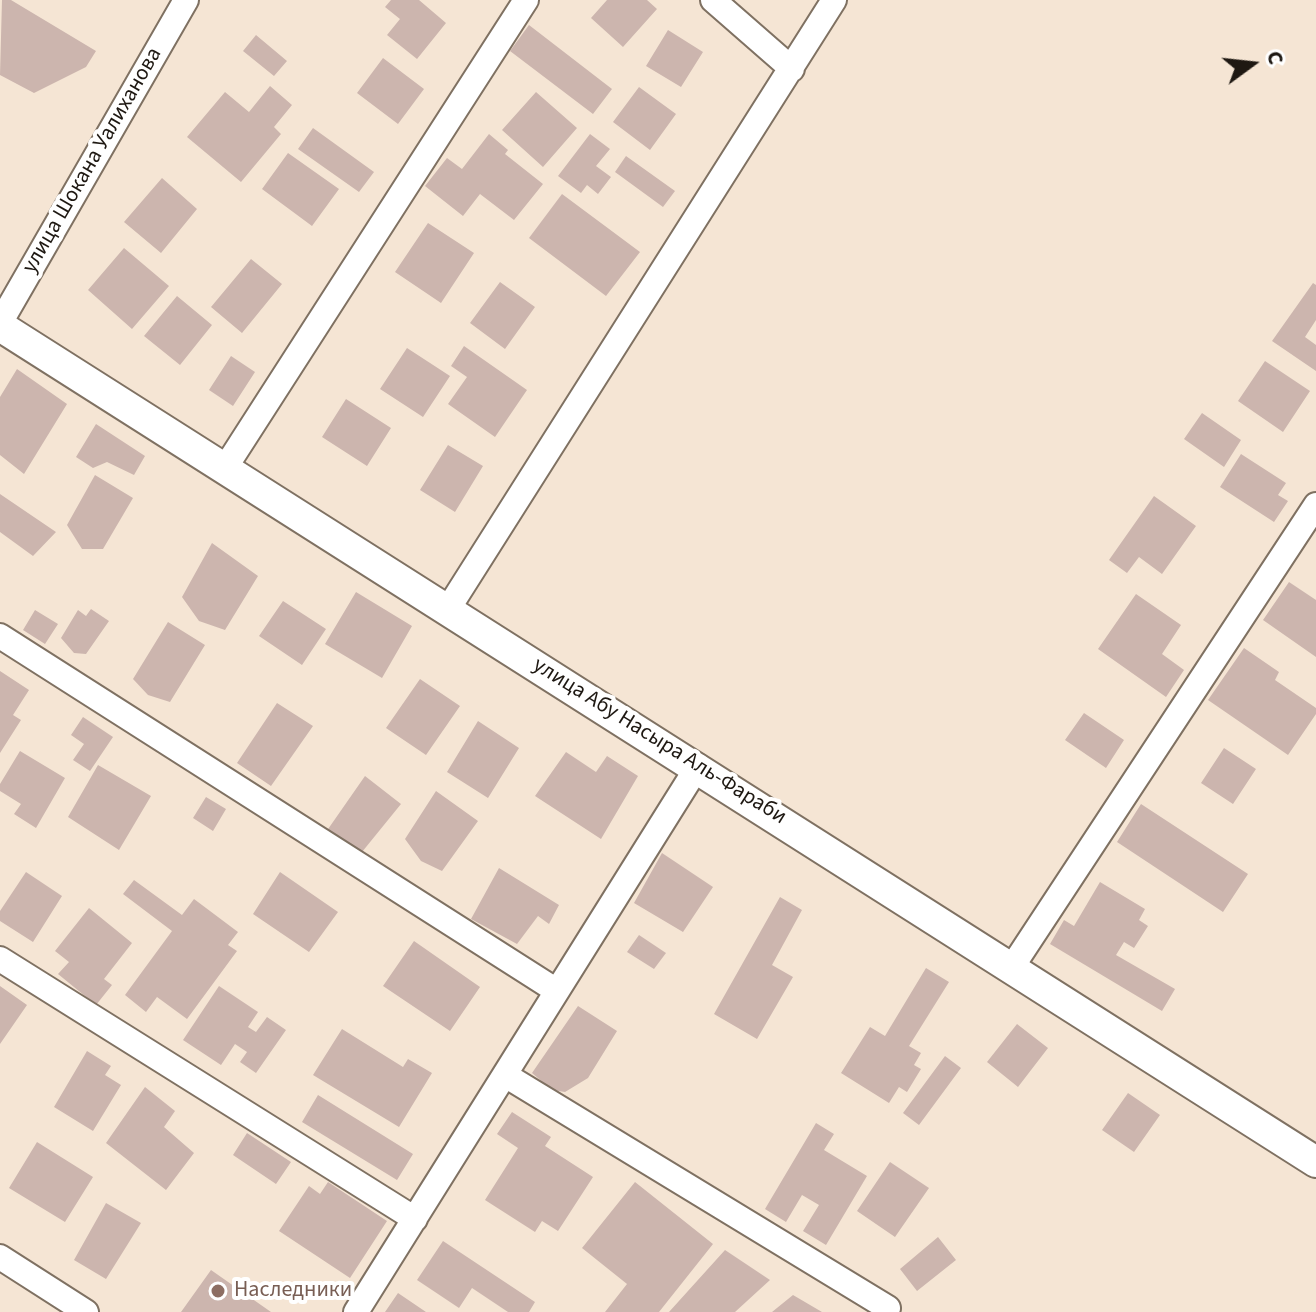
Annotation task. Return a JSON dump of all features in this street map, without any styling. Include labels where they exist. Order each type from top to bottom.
[{"type":"street","name":"улица Шокана Уалиханова","points":[[0,324],[186,0]]},
{"type":"street","points":[[225,468],[526,0]]},
{"type":"street","points":[[713,0],[792,69]]},
{"type":"street","points":[[448,609],[834,0]]},
{"type":"street","name":"улица Абу Насыра Аль-Фараби","points":[[0,324],[1316,1162]]},
{"type":"street","points":[[1012,967],[1316,505]]},
{"type":"street","points":[[0,636],[557,991]]},
{"type":"street","points":[[356,1312],[698,766]]},
{"type":"street","points":[[0,959],[415,1219]]},
{"type":"street","points":[[505,1075],[888,1308]]},
{"type":"street","points":[[0,1257],[86,1312]]},
{"type":"building","points":[[2,0],[11,0],[96,51],[86,67],[34,93],[0,75]]},
{"type":"building","points":[[391,0],[419,0],[446,23],[417,59],[387,35],[400,19],[385,7]]},
{"type":"building","points":[[607,0],[647,0],[657,9],[623,47],[591,18]]},
{"type":"building","points":[[529,25],[612,89],[593,114],[510,51]]},
{"type":"building","points":[[668,30],[703,52],[681,87],[646,66]]},
{"type":"building","points":[[256,35],[287,61],[274,76],[243,51]]},
{"type":"building","points":[[383,58],[424,89],[398,124],[357,93]]},
{"type":"building","points":[[270,86],[292,105],[274,127],[281,134],[241,182],[187,137],[225,92],[249,112]]},
{"type":"building","points":[[639,87],[676,114],[650,150],[613,122]]},
{"type":"building","points":[[536,92],[577,128],[543,167],[502,130]]},
{"type":"building","points":[[313,128],[374,172],[359,192],[298,149]]},
{"type":"building","points":[[489,134],[508,150],[505,154],[543,184],[514,220],[480,194],[463,216],[425,186],[447,158],[462,169]]},
{"type":"building","points":[[590,134],[610,149],[596,166],[611,177],[598,194],[587,185],[581,193],[558,176]]},
{"type":"building","points":[[288,153],[339,189],[312,226],[262,189]]},
{"type":"building","points":[[626,156],[675,191],[663,207],[615,172]]},
{"type":"building","points":[[162,178],[197,209],[161,253],[124,222]]},
{"type":"building","points":[[562,194],[640,252],[606,296],[529,238]]},
{"type":"building","points":[[428,223],[474,253],[441,303],[395,272]]},
{"type":"building","points":[[124,248],[169,286],[132,329],[88,290]]},
{"type":"building","points":[[251,259],[282,284],[242,333],[211,307]]},
{"type":"building","points":[[500,282],[535,307],[505,349],[470,323]]},
{"type":"building","points":[[1313,283],[1316,285],[1316,320],[1305,337],[1316,345],[1316,371],[1272,341]]},
{"type":"building","points":[[177,296],[212,325],[180,365],[144,336]]},
{"type":"building","points":[[464,346],[527,390],[495,437],[448,404],[467,377],[451,366]]},
{"type":"building","points":[[407,348],[450,376],[423,417],[380,389]]},
{"type":"building","points":[[231,356],[255,372],[233,406],[209,390]]},
{"type":"building","points":[[1265,361],[1310,391],[1283,432],[1238,401]]},
{"type":"building","points":[[17,369],[67,404],[24,474],[0,455],[0,397]]},
{"type":"building","points":[[346,399],[391,428],[367,466],[322,437]]},
{"type":"building","points":[[1202,413],[1241,440],[1224,467],[1184,439]]},
{"type":"building","points":[[96,424],[145,456],[134,475],[107,462],[93,468],[76,457]]},
{"type":"building","points":[[448,445],[483,466],[455,512],[420,490]]},
{"type":"building","points":[[1241,454],[1286,483],[1278,495],[1288,501],[1274,522],[1220,487]]},
{"type":"building","points":[[95,475],[133,498],[103,549],[82,549],[67,525]]},
{"type":"building","points":[[0,494],[56,532],[33,556],[0,532]]},
{"type":"building","points":[[1154,496],[1196,526],[1162,574],[1139,557],[1127,573],[1109,560]]},
{"type":"building","points":[[212,543],[258,576],[225,630],[199,621],[182,597]]},
{"type":"building","points":[[1289,582],[1316,600],[1316,657],[1263,620]]},
{"type":"building","points":[[356,592],[412,626],[382,678],[325,644]]},
{"type":"building","points":[[1136,594],[1181,625],[1162,654],[1184,670],[1166,697],[1098,649]]},
{"type":"building","points":[[283,601],[326,629],[302,665],[259,636]]},
{"type":"building","points":[[91,609],[109,621],[86,654],[74,653],[61,638],[78,610],[86,616]]},
{"type":"building","points":[[35,610],[58,624],[45,644],[23,630]]},
{"type":"building","points":[[168,622],[205,645],[170,702],[148,695],[133,679]]},
{"type":"building","points":[[1244,648],[1279,672],[1275,680],[1316,708],[1316,714],[1288,755],[1208,700]]},
{"type":"building","points":[[0,671],[29,690],[13,715],[21,720],[0,753]]},
{"type":"building","points":[[420,679],[460,706],[426,755],[386,728]]},
{"type":"building","points":[[277,703],[313,726],[271,786],[237,763]]},
{"type":"building","points":[[1084,713],[1124,740],[1106,768],[1065,740]]},
{"type":"building","points":[[83,717],[113,737],[90,771],[73,760],[84,744],[71,735]]},
{"type":"building","points":[[478,721],[519,748],[488,798],[447,772]]},
{"type":"building","points":[[1224,748],[1256,769],[1233,804],[1201,783]]},
{"type":"building","points":[[20,751],[65,778],[36,828],[14,814],[21,804],[0,791],[0,784]]},
{"type":"building","points":[[566,752],[596,772],[607,756],[638,776],[601,839],[535,796]]},
{"type":"building","points":[[98,765],[151,796],[119,850],[68,817]]},
{"type":"building","points":[[365,776],[401,804],[362,852],[326,832]]},
{"type":"building","points":[[436,791],[478,821],[442,871],[421,861],[405,839]]},
{"type":"building","points":[[206,797],[226,809],[213,831],[193,818]]},
{"type":"building","points":[[1141,804],[1248,874],[1223,912],[1117,842]]},
{"type":"building","points":[[662,853],[713,887],[683,932],[634,903]]},
{"type":"building","points":[[499,868],[559,905],[549,924],[538,916],[517,944],[471,919]]},
{"type":"building","points":[[26,872],[62,896],[33,942],[0,921],[0,911]]},
{"type":"building","points":[[280,872],[338,912],[309,952],[253,914]]},
{"type":"building","points":[[134,880],[182,915],[194,899],[238,932],[228,945],[237,951],[187,1019],[157,997],[146,1012],[125,995],[172,931],[123,894]]},
{"type":"building","points":[[1100,882],[1145,909],[1139,920],[1148,926],[1134,948],[1124,942],[1116,955],[1175,989],[1162,1011],[1050,944],[1064,920],[1074,926]]},
{"type":"building","points":[[780,897],[802,910],[772,965],[793,977],[757,1039],[714,1014]]},
{"type":"building","points":[[89,908],[132,943],[104,979],[112,985],[96,1005],[58,974],[69,962],[55,951]]},
{"type":"building","points":[[639,935],[666,953],[654,969],[627,952]]},
{"type":"building","points":[[414,941],[480,987],[450,1031],[383,986]]},
{"type":"building","points":[[926,968],[949,982],[909,1046],[921,1053],[914,1065],[921,1069],[907,1092],[899,1087],[889,1103],[841,1073],[870,1027],[885,1036]]},
{"type":"building","points":[[0,986],[27,1005],[0,1044]]},
{"type":"building","points":[[219,986],[258,1012],[248,1027],[256,1032],[267,1017],[286,1030],[256,1073],[240,1062],[247,1052],[235,1044],[221,1065],[183,1040]]},
{"type":"building","points":[[578,1006],[617,1031],[588,1078],[565,1092],[552,1090],[532,1073]]},
{"type":"building","points":[[1017,1024],[1048,1048],[1018,1087],[987,1062]]},
{"type":"building","points":[[342,1029],[403,1067],[408,1059],[432,1073],[399,1127],[313,1075]]},
{"type":"building","points":[[87,1051],[111,1066],[105,1075],[121,1085],[93,1131],[54,1107]]},
{"type":"building","points":[[945,1056],[961,1068],[919,1125],[903,1113]]},
{"type":"building","points":[[145,1087],[175,1111],[164,1127],[194,1153],[166,1190],[106,1143]]},
{"type":"building","points":[[1128,1093],[1160,1115],[1134,1152],[1102,1130]]},
{"type":"building","points":[[318,1095],[413,1154],[397,1180],[302,1122]]},
{"type":"building","points":[[512,1112],[551,1137],[545,1146],[593,1177],[558,1231],[542,1221],[535,1232],[485,1200],[518,1148],[497,1134]]},
{"type":"building","points":[[816,1123],[834,1134],[824,1150],[867,1176],[826,1245],[803,1231],[819,1205],[802,1195],[786,1222],[765,1209]]},
{"type":"building","points":[[247,1133],[291,1162],[276,1184],[233,1155]]},
{"type":"building","points":[[37,1142],[93,1177],[65,1222],[9,1188]]},
{"type":"building","points":[[890,1162],[929,1188],[895,1237],[857,1211]]},
{"type":"building","points":[[328,1182],[387,1221],[350,1278],[279,1231],[309,1186],[320,1194]]},
{"type":"building","points":[[635,1182],[713,1244],[659,1312],[605,1312],[627,1284],[582,1248]]},
{"type":"building","points":[[106,1203],[141,1223],[106,1279],[74,1260]]},
{"type":"building","points":[[938,1237],[956,1260],[917,1291],[900,1269]]},
{"type":"building","points":[[443,1241],[535,1302],[529,1312],[508,1312],[472,1288],[459,1308],[417,1280]]},
{"type":"building","points":[[725,1250],[770,1280],[735,1312],[669,1312]]},
{"type":"building","name":"Наследники","points":[[211,1270],[271,1312],[181,1312]]},
{"type":"building","points":[[398,1293],[426,1312],[385,1312]]},
{"type":"building","points":[[793,1295],[822,1312],[772,1312]]},
{"type":"place","name":"Наследники","points":[[218,1291]]}]
